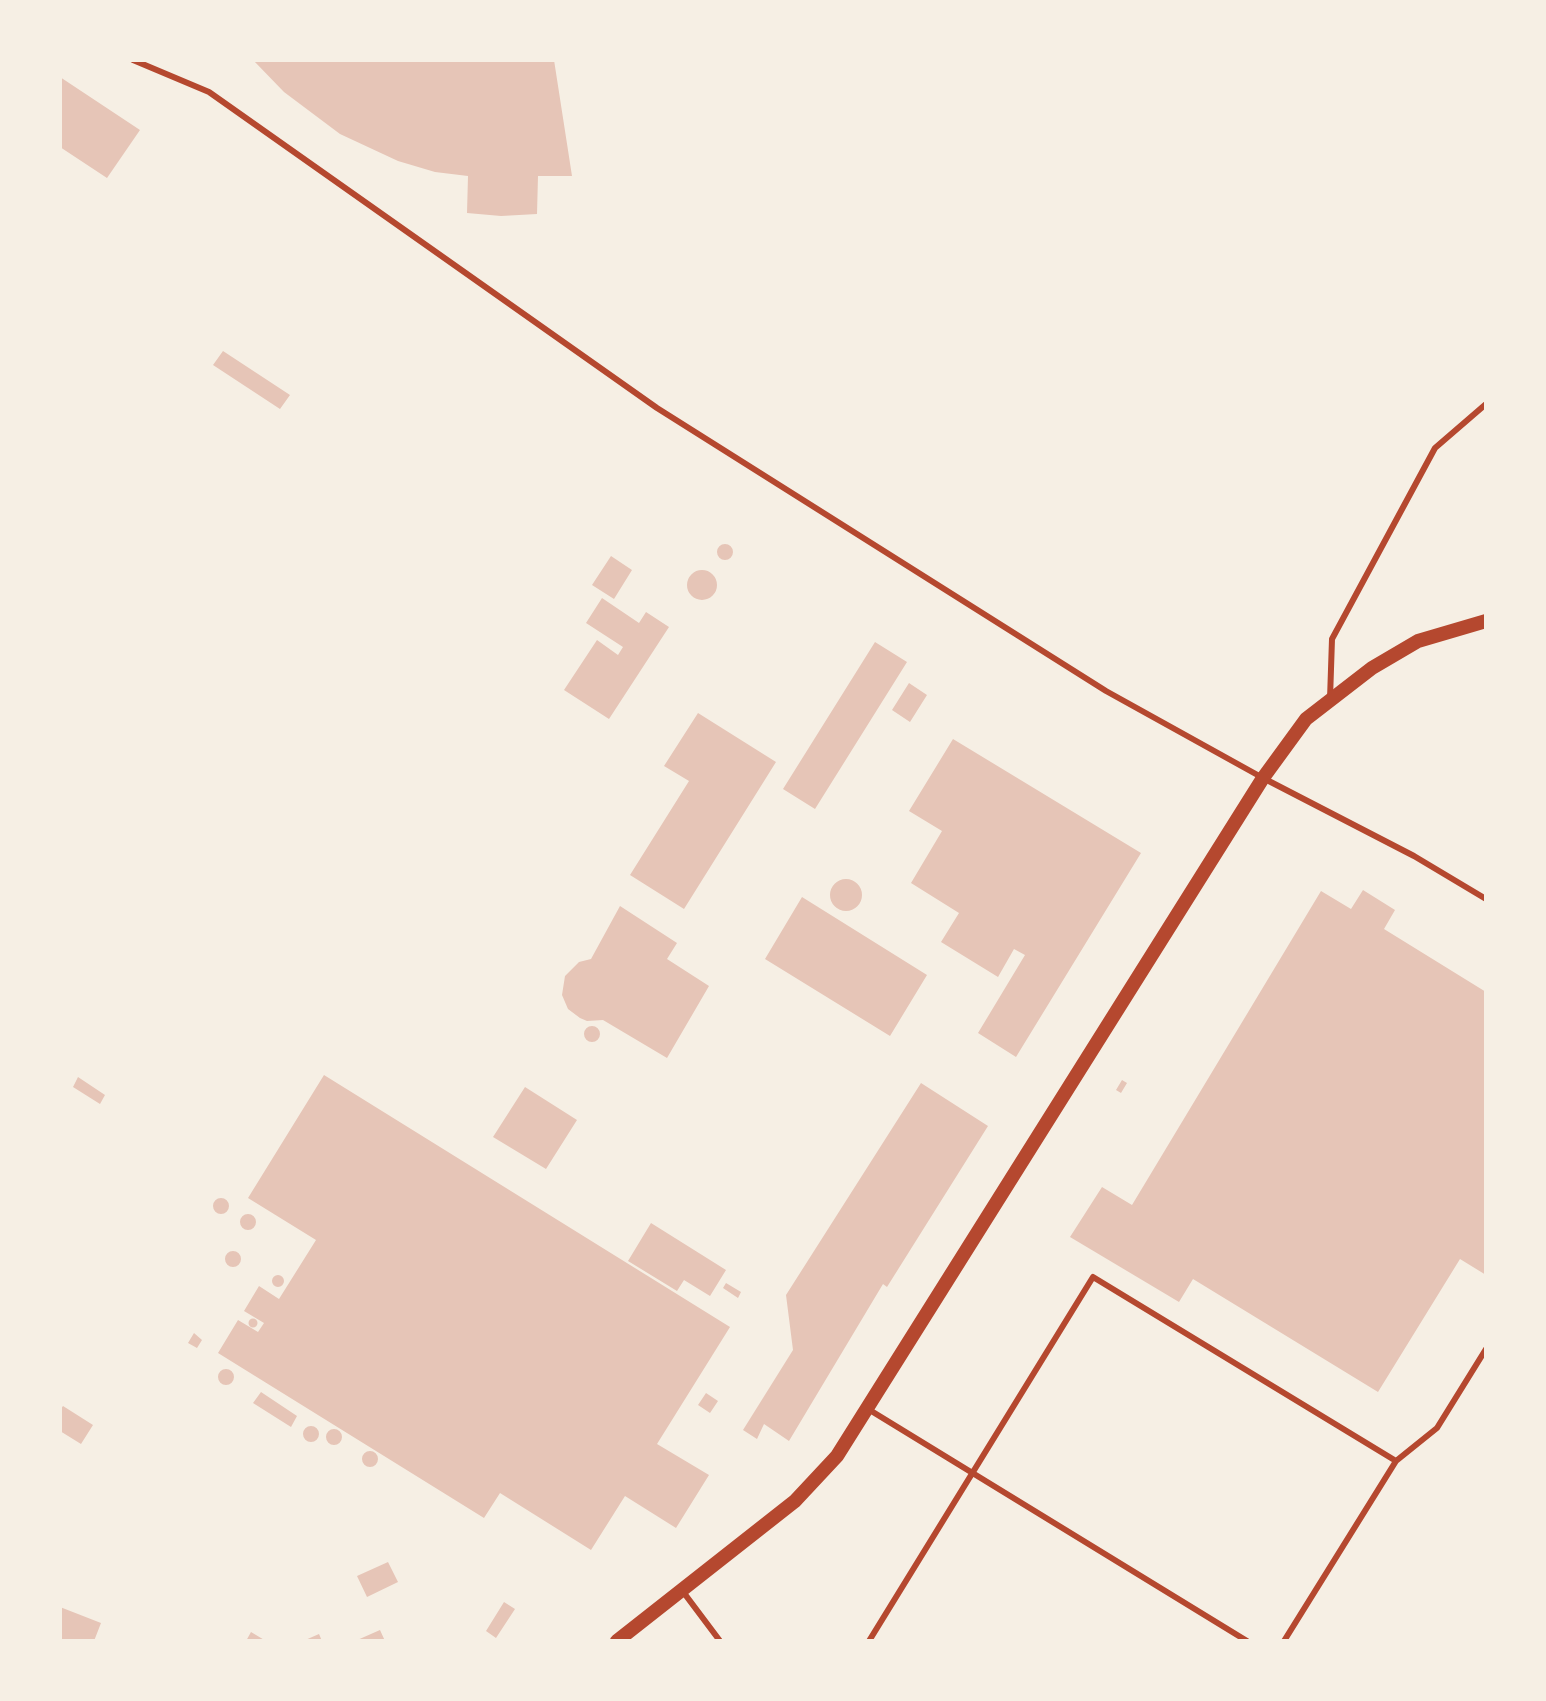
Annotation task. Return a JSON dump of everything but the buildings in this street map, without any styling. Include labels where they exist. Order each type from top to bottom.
[{"type":"street","points":[[617,1641],[795,1501],[837,1456],[1263,778],[1306,719],[1372,668],[1418,641],[1486,621]]},
{"type":"lane","points":[[133,60],[209,92],[657,408],[1106,691],[1263,778],[1414,856],[1486,899]]},
{"type":"lane","points":[[1330,700],[1332,639],[1435,448],[1486,404]]},
{"type":"lane","points":[[869,1641],[1093,1277],[1396,1461]]},
{"type":"lane","points":[[1284,1641],[1396,1461],[1437,1428],[1486,1349]]},
{"type":"lane","points":[[868,1409],[1247,1641]]},
{"type":"lane","points":[[681,1589],[720,1641]]}]
